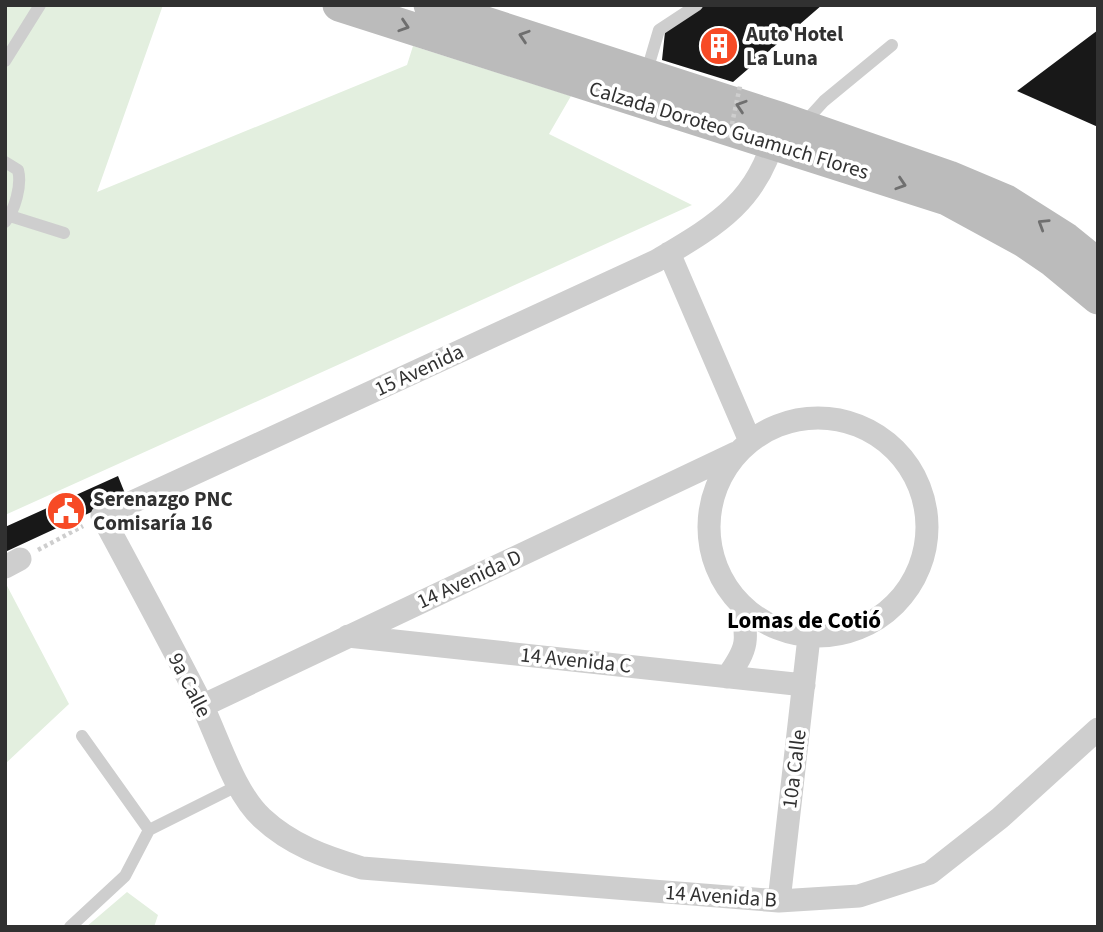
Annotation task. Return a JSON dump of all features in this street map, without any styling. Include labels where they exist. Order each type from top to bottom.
[{"type":"main road","name":"Calzada Doroteo Guamuch Flores","points":[[339,5],[949,177],[1006,201],[1066,239],[1098,265]]},
{"type":"main road","name":"Calzada Doroteo Guamuch Flores","points":[[430,5],[642,89]]},
{"type":"main road","name":"Calzada Doroteo Guamuch Flores","points":[[784,129],[947,199],[1024,241],[1098,298]]},
{"type":"street","name":"15 Avenida","points":[[102,516],[669,253],[700,235],[741,202],[784,129]]},
{"type":"street","points":[[669,253],[743,447]]},
{"type":"street","points":[[811,417],[844,420],[874,433],[900,453],[918,481],[928,512],[927,545],[918,576],[899,603],[873,623],[842,635],[809,636],[772,627],[741,605],[721,578],[710,547],[709,513],[718,481],[743,447],[779,424],[811,417]]},
{"type":"street","name":"14 Avenida D","points":[[202,706],[743,447]]},
{"type":"street","name":"9a Calle","points":[[102,516],[202,706],[239,785],[261,817],[292,841]]},
{"type":"street","points":[[727,677],[742,657],[747,634],[741,605]]},
{"type":"street","name":"14 Avenida C","points":[[348,636],[804,685]]},
{"type":"street","name":"10a Calle","points":[[779,901],[809,636]]},
{"type":"street","name":"14 Avenida B","points":[[292,841],[325,857],[362,869],[779,901],[859,897],[930,873],[1000,818],[1098,729]]},
{"type":"lane","points":[[5,61],[40,5]]},
{"type":"lane","points":[[642,89],[659,30],[696,5]]},
{"type":"lane","points":[[784,129],[824,101],[892,45]]},
{"type":"lane","points":[[5,162],[18,170],[20,180],[7,219],[64,233]]},
{"type":"lane","points":[[82,736],[149,830]]},
{"type":"lane","points":[[70,927],[125,876],[149,830],[239,785]]},
{"type":"path","points":[[729,138],[740,86]]},
{"type":"path","points":[[13,563],[102,516]]},
{"type":"green space","points":[[5,5],[163,5],[97,192],[407,65],[413,46],[571,96],[549,134],[692,205],[5,515]]},
{"type":"green space","points":[[5,582],[69,704],[5,764]]},
{"type":"green space","points":[[127,892],[158,915],[154,927],[86,927]]},
{"type":"building","name":"Auto Hotel La Luna","points":[[705,5],[822,5],[733,82],[662,60],[665,32]]},
{"type":"building","points":[[1098,30],[1098,127],[1017,91]]},
{"type":"building","name":"Serenazgo PNC Comisaría 16","points":[[118,476],[126,496],[5,552],[5,527]]},
{"type":"place","name":"Auto Hotel La Luna","points":[[719,46]]},
{"type":"place","name":"Serenazgo PNC Comisaría 16","points":[[66,511]]},
{"type":"district","name":"Lomas de Cotió","points":[[804,620]]}]
